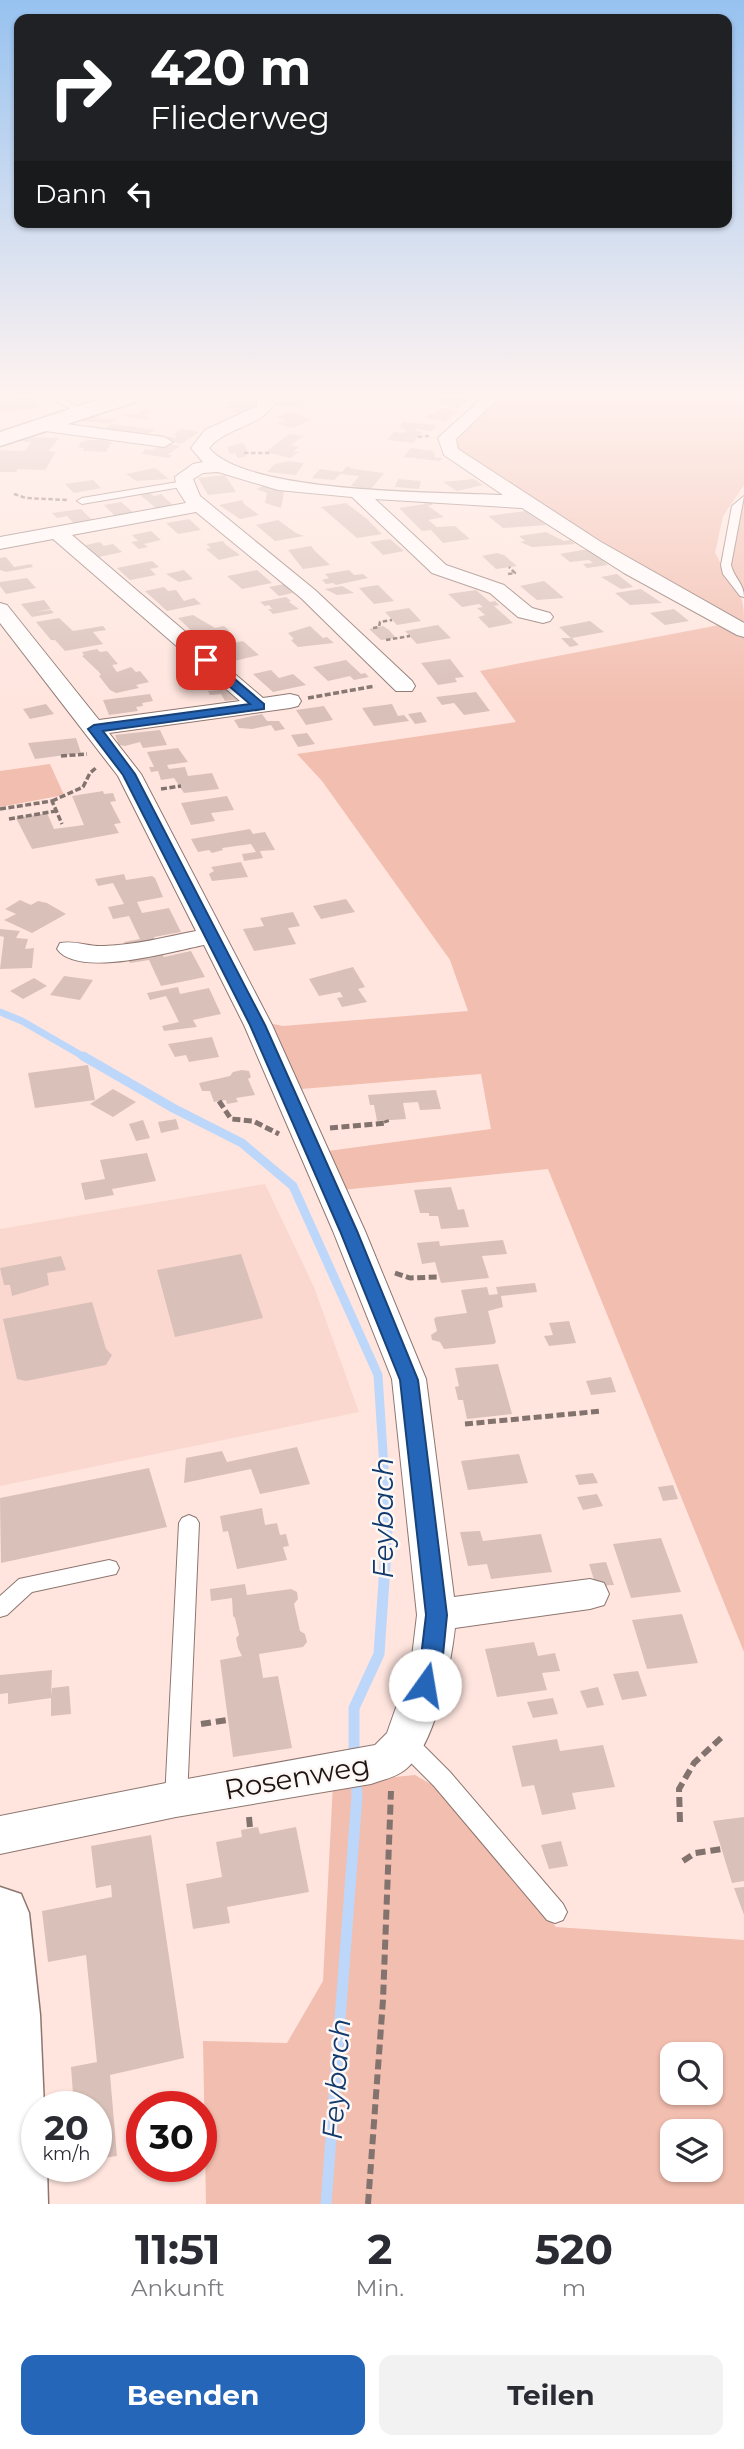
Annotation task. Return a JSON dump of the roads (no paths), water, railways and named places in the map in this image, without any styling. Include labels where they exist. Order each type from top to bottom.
[{"type":"main road","points":[[0,1913],[10,2015],[16,2204]]},
{"type":"street","points":[[194,500],[198,506],[309,594],[404,686]]},
{"type":"street","points":[[365,500],[441,576],[497,589],[525,613],[543,617]]},
{"type":"street","points":[[478,500],[522,502]]},
{"type":"street","points":[[519,500],[681,598],[743,630]]},
{"type":"street","points":[[0,543],[198,506]]},
{"type":"street","points":[[57,532],[259,706]]},
{"type":"street","points":[[0,608],[92,741],[129,774],[210,936],[315,1131],[409,1380],[437,1615],[431,1665],[389,1755]]},
{"type":"street","points":[[92,741],[290,701]]},
{"type":"street","points":[[70,948],[82,955],[104,956],[210,936]]},
{"type":"street","points":[[437,1615],[590,1594]]},
{"type":"street","name":"Rosenweg","points":[[0,1835],[327,1772],[389,1755]]},
{"type":"lane","points":[[82,501],[89,500]]},
{"type":"lane","points":[[743,500],[737,506],[726,565],[728,574],[744,594]]},
{"type":"lane","points":[[176,1799],[189,1523]]},
{"type":"lane","points":[[0,1609],[26,1585],[109,1567]]},
{"type":"lane","points":[[389,1755],[442,1779],[555,1912]]},
{"type":"waterway","name":"Feybach","points":[[0,1012],[22,1021],[86,1058]]},
{"type":"waterway","name":"Feybach","points":[[83,1056],[173,1108],[242,1143],[293,1186],[378,1375],[388,1530],[386,1553]]},
{"type":"waterway","name":"Feybach","points":[[354,1758],[354,1708],[379,1654],[386,1551]]},
{"type":"waterway","name":"Feybach","points":[[326,2204],[357,1796],[356,1778]]}]
